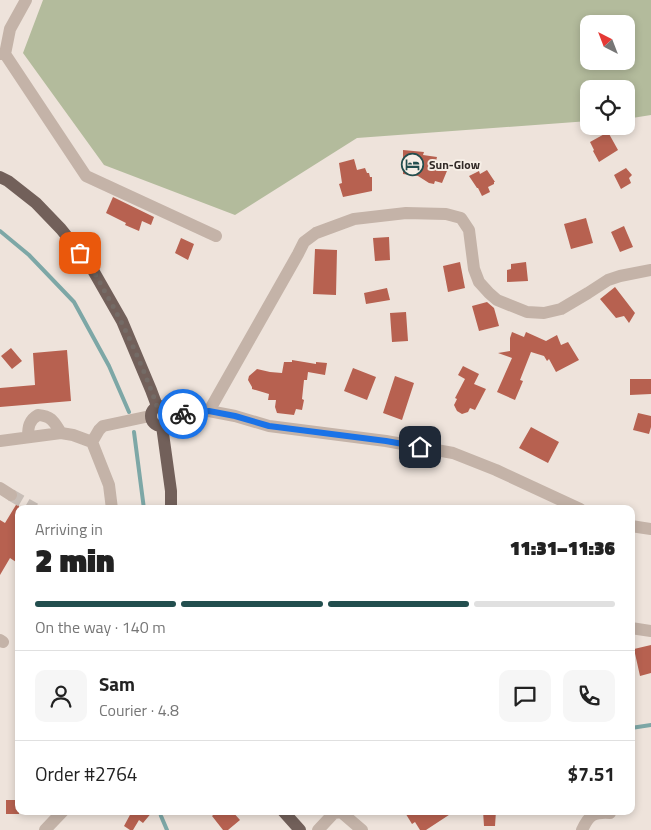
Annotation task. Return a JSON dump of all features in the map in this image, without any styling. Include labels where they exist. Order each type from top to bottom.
[{"type":"main road","points":[[0,177],[36,203],[61,228],[90,265],[122,321],[151,390],[154,424],[162,426],[169,423],[172,415],[164,406],[154,411]]},
{"type":"main road","points":[[162,426],[172,505]]},
{"type":"main road","points":[[287,815],[300,830]]},
{"type":"street","points":[[26,0],[10,29],[2,54],[86,176],[216,236]]},
{"type":"street","points":[[209,411],[304,242],[316,233],[354,219],[406,212],[446,214],[461,218],[469,230],[474,269],[478,282],[497,300],[527,312],[544,313],[561,309],[608,280],[651,270]]},
{"type":"street","points":[[92,442],[103,426],[154,411]]},
{"type":"street","points":[[172,415],[209,411],[269,426],[386,441],[453,453],[496,470],[571,505]]},
{"type":"street","points":[[28,437],[30,422],[38,415],[44,415],[52,419],[61,433]]},
{"type":"street","points":[[0,440],[61,433],[92,442],[109,485],[112,505]]},
{"type":"street","points":[[635,527],[651,529]]},
{"type":"street","points":[[635,629],[651,631]]},
{"type":"street","points":[[45,830],[59,815]]},
{"type":"street","points":[[318,830],[332,815]]},
{"type":"street","points":[[344,815],[362,830]]},
{"type":"street","points":[[582,830],[587,820],[593,815]]},
{"type":"green space","points":[[43,0],[651,0],[651,115],[635,118],[635,80],[580,80],[580,122],[357,138],[235,215],[104,165],[23,53]]},
{"type":"building","points":[[603,135],[610,135],[618,150],[599,162],[590,142]]},
{"type":"building","points":[[403,150],[424,152],[423,155],[437,157],[436,161],[449,166],[442,183],[435,181],[434,184],[429,183],[418,176],[403,174]]},
{"type":"building","points":[[354,159],[357,170],[365,168],[370,177],[372,177],[372,191],[343,197],[339,184],[342,183],[339,163]]},
{"type":"building","points":[[626,168],[632,175],[629,178],[631,183],[621,189],[614,175]]},
{"type":"building","points":[[487,170],[495,182],[488,187],[490,192],[482,196],[469,176],[479,171],[480,174]]},
{"type":"building","points":[[113,197],[154,217],[151,225],[142,221],[139,231],[106,213]]},
{"type":"building","points":[[586,218],[593,243],[571,249],[564,224]]},
{"type":"building","points":[[624,226],[633,247],[620,252],[611,232]]},
{"type":"building","points":[[389,237],[390,260],[375,261],[373,238]]},
{"type":"building","points":[[181,238],[194,244],[188,260],[175,253]]},
{"type":"building","points":[[315,249],[337,250],[336,295],[313,294]]},
{"type":"building","points":[[460,262],[465,288],[448,292],[443,266]]},
{"type":"building","points":[[526,262],[528,281],[507,282],[507,270],[511,269],[511,264]]},
{"type":"building","points":[[615,287],[635,313],[629,323],[624,316],[616,318],[600,299]]},
{"type":"building","points":[[387,288],[390,300],[366,304],[364,293]]},
{"type":"building","points":[[487,302],[494,308],[499,326],[479,331],[472,306]]},
{"type":"building","points":[[406,312],[408,341],[392,342],[390,313]]},
{"type":"building","points":[[512,332],[524,337],[526,332],[546,341],[557,335],[561,345],[568,342],[579,360],[556,372],[549,359],[547,361],[544,356],[531,352],[520,380],[523,381],[515,400],[497,392],[512,358],[498,353],[510,351]]},
{"type":"building","points":[[11,348],[22,361],[12,369],[1,356]]},
{"type":"building","points":[[67,350],[71,401],[0,407],[0,388],[35,385],[33,353]]},
{"type":"building","points":[[292,360],[316,364],[316,362],[327,363],[325,375],[308,372],[307,380],[304,380],[302,410],[296,409],[294,415],[277,413],[275,407],[276,400],[268,400],[269,394],[252,389],[248,380],[249,376],[257,369],[282,373],[284,362],[292,362]]},
{"type":"building","points":[[463,366],[479,374],[474,384],[486,389],[475,410],[470,408],[468,412],[462,414],[457,411],[454,405],[457,399],[455,398],[465,379],[458,375]]},
{"type":"building","points":[[353,368],[376,377],[367,400],[344,391]]},
{"type":"building","points":[[395,376],[414,383],[402,420],[383,413]]},
{"type":"building","points":[[630,379],[651,379],[651,394],[630,395]]},
{"type":"building","points":[[638,413],[651,416],[649,434],[633,430]]},
{"type":"building","points":[[531,427],[559,442],[548,463],[519,448]]},
{"type":"building","points":[[15,507],[15,561],[10,558],[0,575],[0,520],[5,523]]},
{"type":"building","points":[[651,645],[651,673],[640,676],[635,649]]},
{"type":"building","points":[[6,800],[15,800],[15,814],[6,814]]},
{"type":"building","points":[[130,815],[150,815],[143,823],[139,820],[133,830],[124,826]]},
{"type":"building","points":[[236,815],[240,820],[228,830],[223,830],[212,816]]},
{"type":"building","points":[[406,815],[449,815],[426,830],[420,830],[415,822],[412,824]]},
{"type":"building","points":[[483,815],[496,815],[495,826],[484,826]]},
{"type":"waterway","points":[[0,231],[29,255],[74,302],[109,366],[129,412]]},
{"type":"waterway","points":[[134,432],[143,505]]},
{"type":"waterway","points":[[635,727],[651,725]]},
{"type":"waterway","points":[[161,815],[167,830]]},
{"type":"tunnel","points":[[11,495],[28,505]]},
{"type":"way so far","points":[[80,253],[90,265],[122,321],[157,406],[161,405],[168,408],[172,415],[183,414]]},
{"type":"place","name":"Sun-Glow","points":[[413,165]]},
{"type":"route","points":[[183,414],[209,411],[269,426],[420,447]]}]
